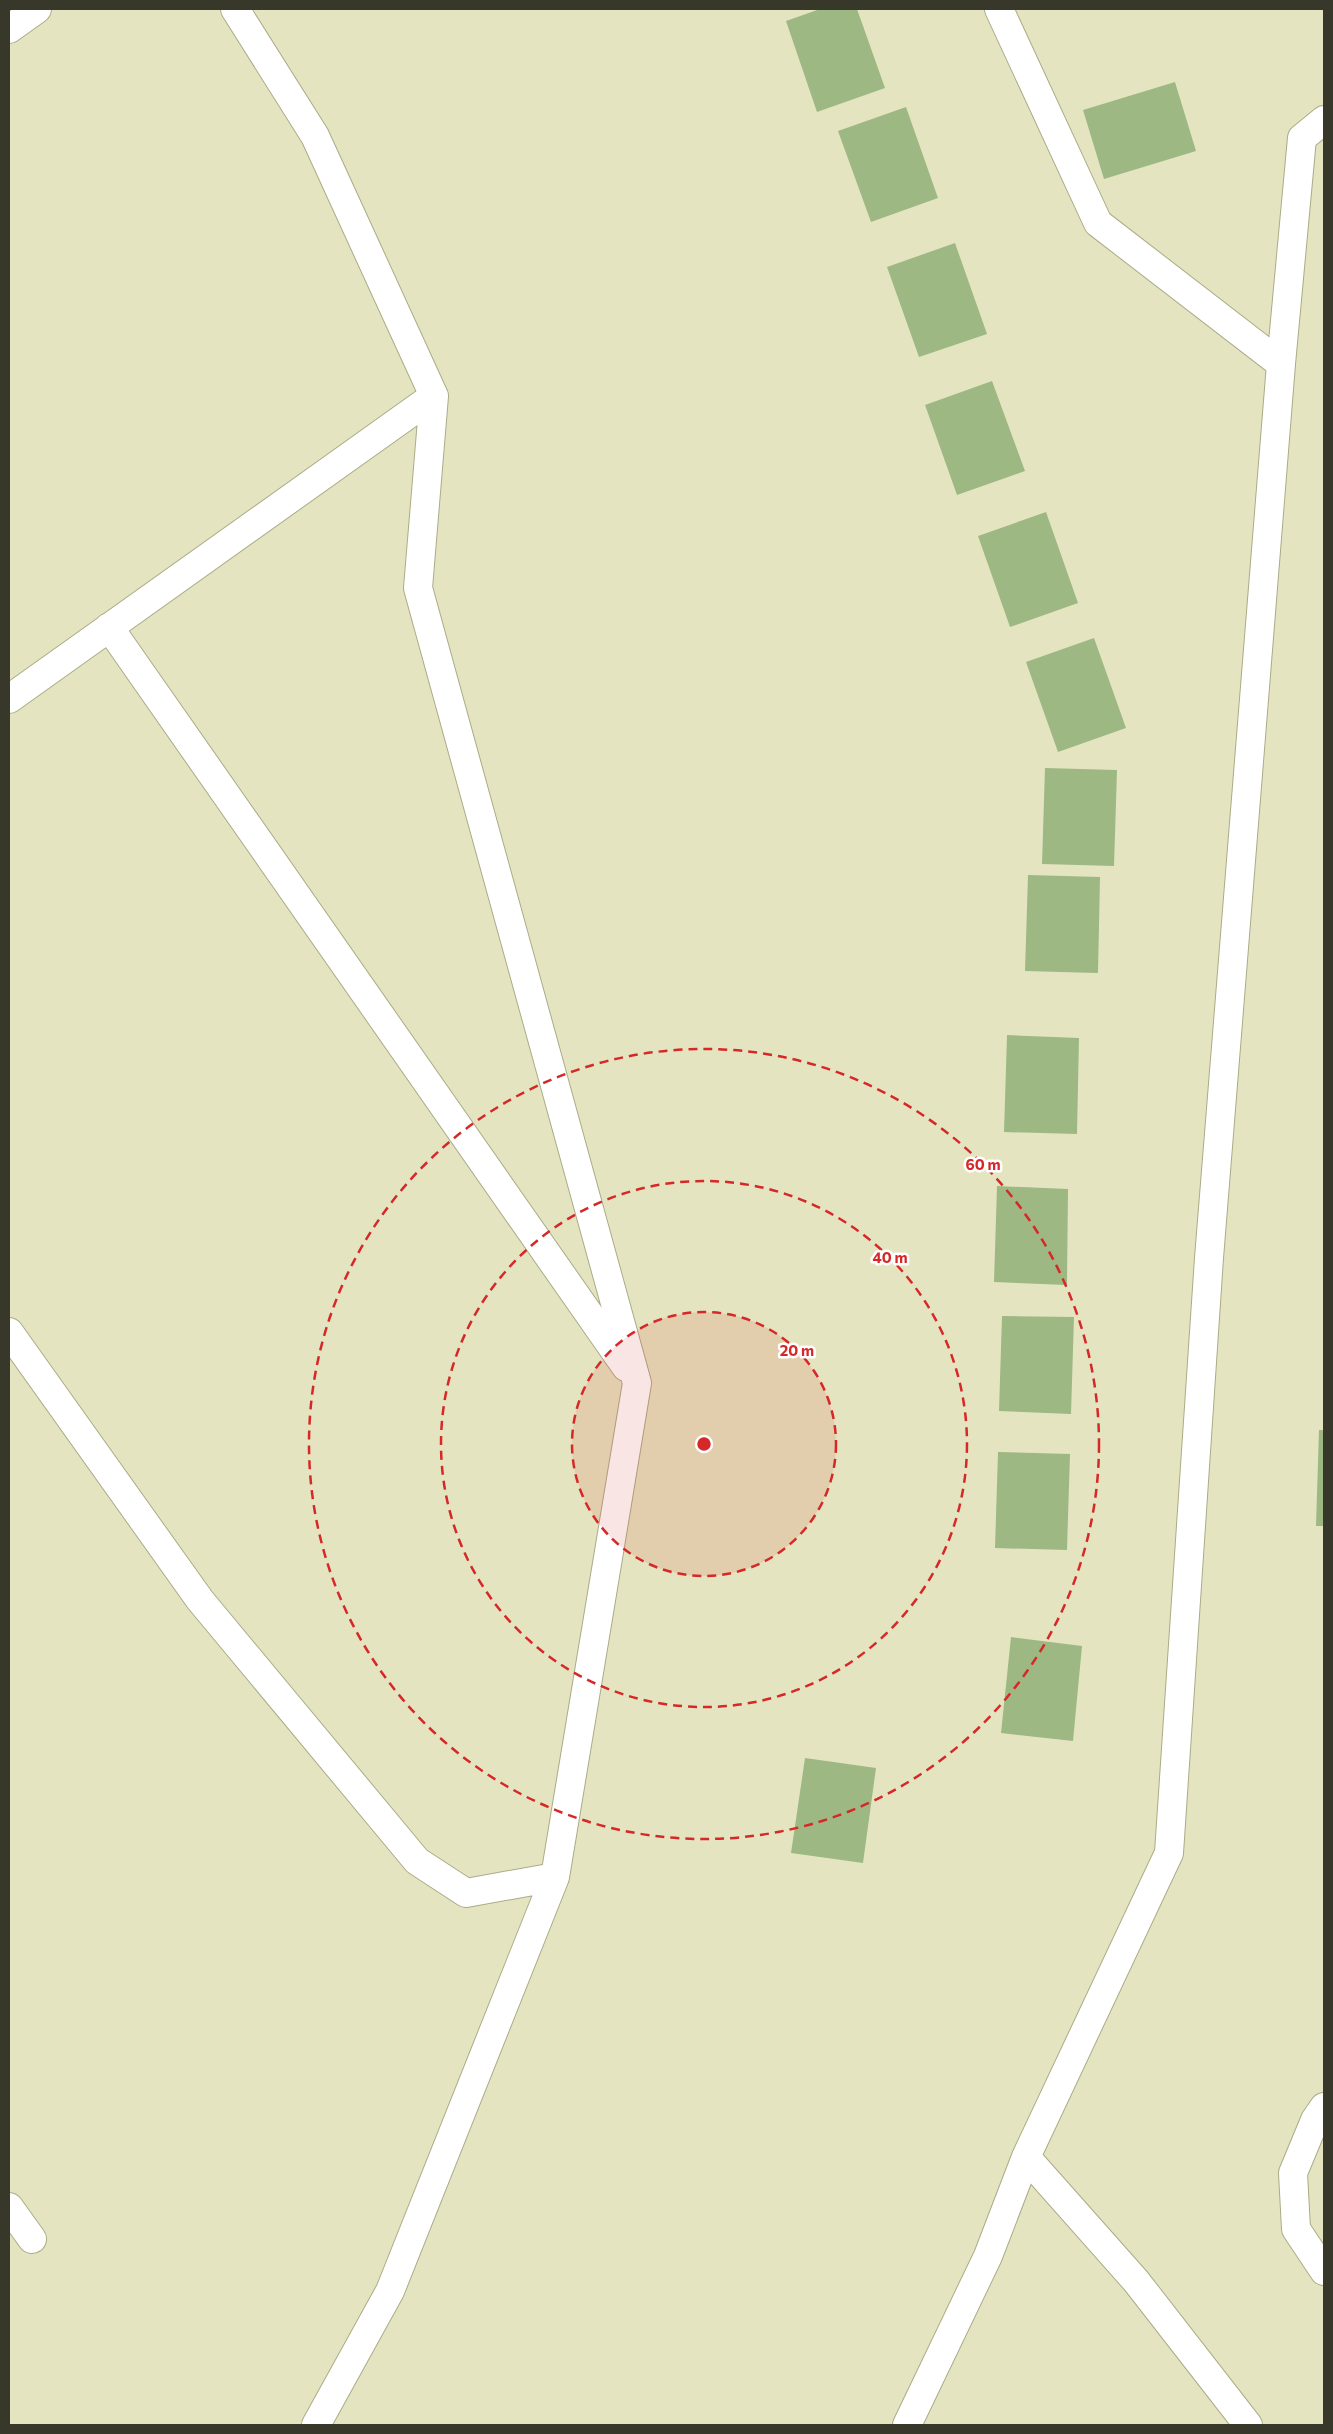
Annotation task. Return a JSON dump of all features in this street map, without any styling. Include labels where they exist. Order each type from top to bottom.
[{"type":"street","points":[[9,29],[37,9]]},
{"type":"street","points":[[235,9],[316,136],[434,396],[418,588],[637,1382],[555,1876],[390,2291],[316,2425]]},
{"type":"street","points":[[999,9],[1098,223],[1281,364]]},
{"type":"street","points":[[907,2425],[988,2256],[1026,2157],[1169,1853],[1208,1268],[1281,364],[1302,138],[1324,120]]},
{"type":"street","points":[[9,699],[434,396]]},
{"type":"street","points":[[109,628],[637,1382]]},
{"type":"street","points":[[9,1332],[200,1600],[417,1861],[466,1893],[555,1876]]},
{"type":"street","points":[[1324,2107],[1315,2120],[1293,2173],[1296,2229],[1324,2271]]},
{"type":"street","points":[[1026,2157],[1136,2281],[1248,2425]]},
{"type":"street","points":[[9,2207],[32,2239]]},
{"type":"building","points":[[820,9],[857,9],[885,88],[817,112],[786,21]]},
{"type":"building","points":[[1175,82],[1196,151],[1104,179],[1083,110]]},
{"type":"building","points":[[906,107],[938,198],[871,222],[838,131]]},
{"type":"building","points":[[955,243],[987,334],[919,357],[887,267]]},
{"type":"building","points":[[992,381],[1025,471],[957,495],[925,405]]},
{"type":"building","points":[[1046,512],[1078,603],[1010,627],[978,536]]},
{"type":"building","points":[[1094,638],[1126,728],[1058,752],[1026,662]]},
{"type":"building","points":[[1045,768],[1117,770],[1114,866],[1042,864]]},
{"type":"building","points":[[1028,875],[1100,877],[1098,973],[1025,971]]},
{"type":"building","points":[[1007,1035],[1079,1038],[1077,1134],[1004,1132]]},
{"type":"building","points":[[997,1186],[1068,1189],[1067,1285],[994,1282]]},
{"type":"building","points":[[1002,1316],[1074,1317],[1071,1414],[999,1411]]},
{"type":"building","points":[[1319,1430],[1324,1430],[1324,1526],[1316,1526]]},
{"type":"building","points":[[998,1452],[1070,1454],[1067,1550],[995,1548]]},
{"type":"building","points":[[1011,1637],[1082,1646],[1073,1741],[1001,1733]]},
{"type":"building","points":[[805,1758],[876,1768],[863,1863],[791,1853]]}]
